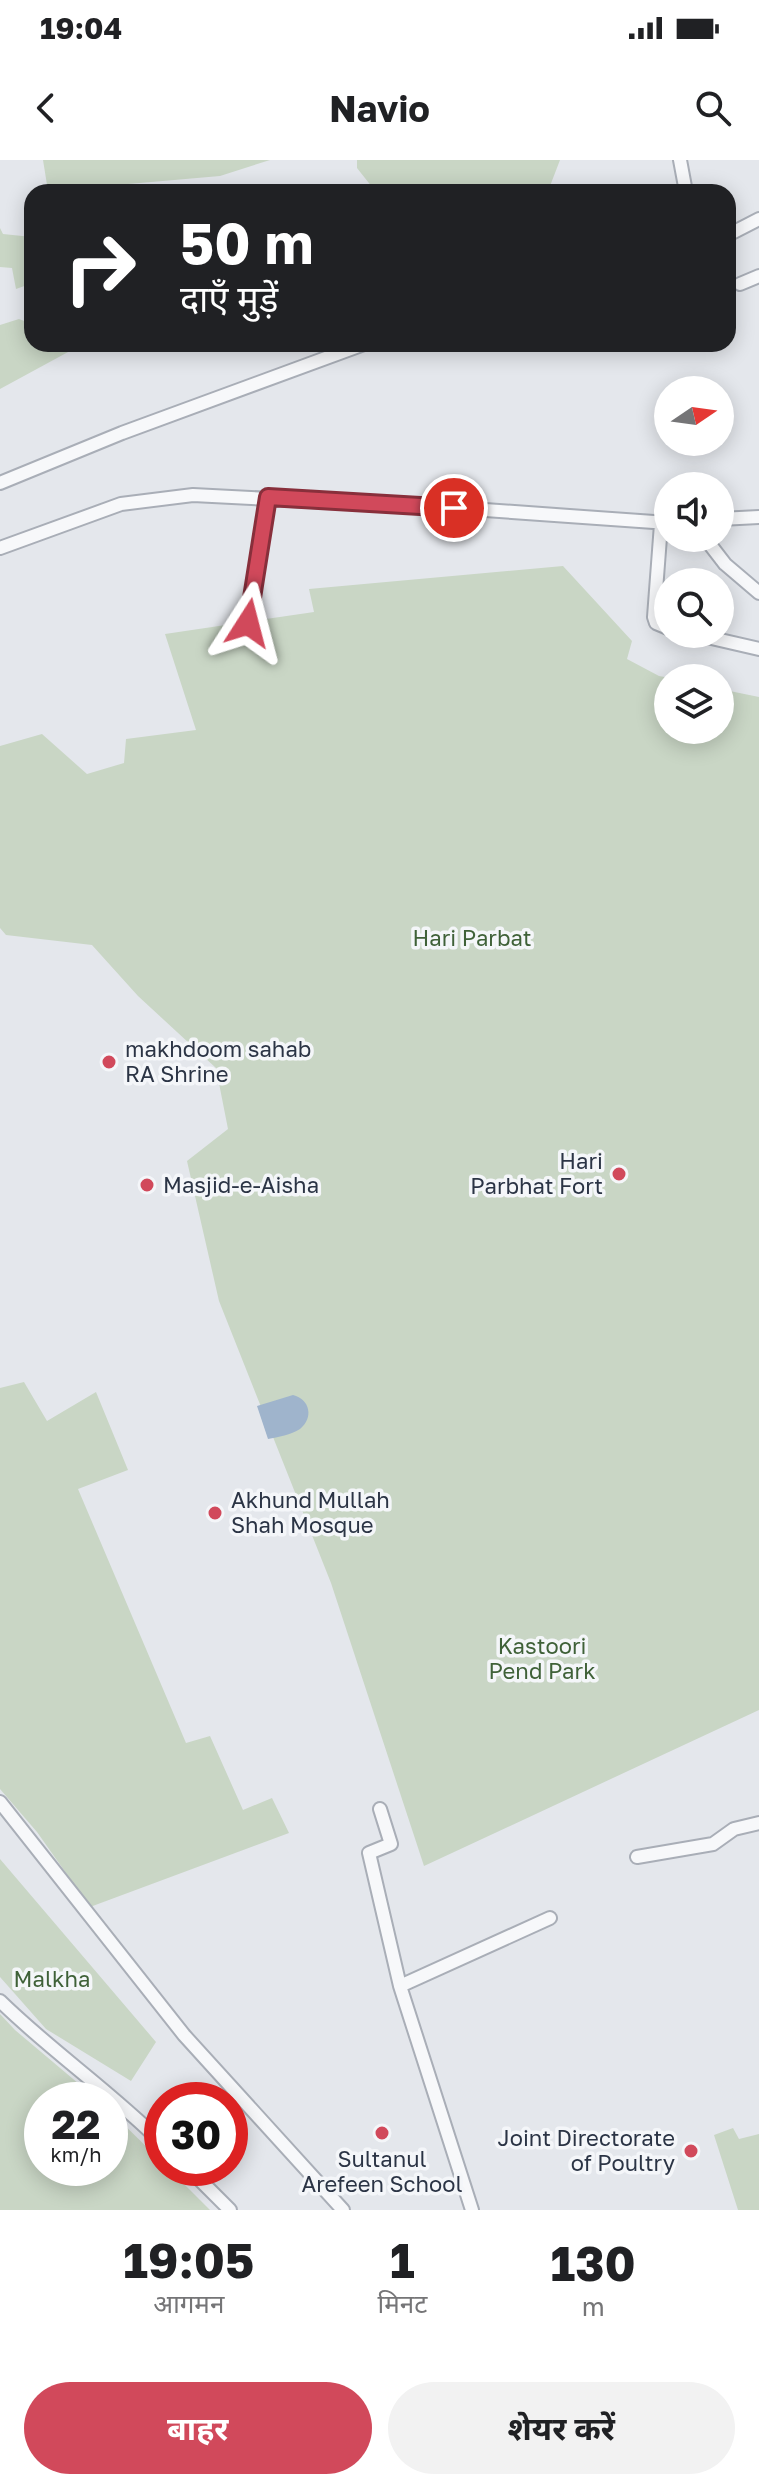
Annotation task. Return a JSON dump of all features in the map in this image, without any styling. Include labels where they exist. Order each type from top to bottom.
[{"type":"street","points":[[680,160],[684,184]]},
{"type":"street","points":[[736,231],[759,219]]},
{"type":"street","points":[[740,284],[759,276]]},
{"type":"street","points":[[0,483],[122,433],[342,352]]},
{"type":"street","points":[[0,548],[121,504],[193,495],[268,497],[654,523]]},
{"type":"street","points":[[248,623],[268,497]]},
{"type":"street","points":[[734,518],[759,517]]},
{"type":"street","points":[[716,552],[759,593]]},
{"type":"street","points":[[734,643],[759,649]]},
{"type":"street","points":[[0,1802],[184,2035],[343,2210]]},
{"type":"street","points":[[380,1809],[391,1844],[369,1853],[400,1986],[472,2210]]},
{"type":"street","points":[[637,1857],[713,1844],[734,1829],[759,1823]]},
{"type":"street","points":[[400,1986],[550,1918]]},
{"type":"street","points":[[0,2001],[144,2125]]},
{"type":"street","points":[[206,2186],[230,2210]]},
{"type":"green space","points":[[43,160],[270,160],[220,176],[128,184],[47,184]]},
{"type":"green space","points":[[357,160],[560,160],[551,184],[370,184],[357,168]]},
{"type":"green space","points":[[0,228],[3,234],[24,236],[24,286],[16,289],[12,268],[0,267]]},
{"type":"green space","points":[[19,319],[24,321],[24,352],[68,352],[0,389],[0,325]]},
{"type":"green space","name":"Hari Parbat","points":[[563,566],[632,641],[627,659],[654,673],[654,744],[734,744],[734,692],[759,697],[759,1710],[424,1866],[331,1583],[219,1301],[187,1161],[228,1129],[216,1068],[138,996],[92,945],[6,935],[0,928],[0,746],[42,734],[87,774],[124,763],[126,739],[196,730],[165,634],[314,612],[309,589]]},
{"type":"green space","points":[[24,1382],[47,1421],[96,1392],[128,1470],[78,1489],[186,1743],[210,1736],[243,1810],[272,1798],[289,1833],[90,1907],[37,1832],[0,1789],[0,1388]]},
{"type":"green space","name":"Malkha","points":[[0,1859],[156,2042],[131,2081],[46,2029],[0,1977]]},
{"type":"green space","name":"Malkha","points":[[0,2014],[77,2082],[24,2082],[24,2186],[128,2186],[128,2129],[144,2144],[144,2186],[186,2186],[210,2210],[0,2210]]},
{"type":"green space","points":[[733,2128],[739,2139],[759,2134],[759,2210],[738,2210],[714,2135]]},
{"type":"water","points":[[293,1395],[306,1405],[307,1420],[293,1433],[268,1439],[257,1406]]},
{"type":"place","name":"makhdoom sahab RA Shrine","points":[[109,1062]]},
{"type":"place","name":"Hari Parbhat Fort","points":[[619,1174]]},
{"type":"place","name":"Masjid-e-Aisha","points":[[147,1185]]},
{"type":"place","name":"Akhund Mullah Shah Mosque","points":[[215,1513]]},
{"type":"place","name":"Sultanul Arefeen School","points":[[382,2133]]},
{"type":"place","name":"Joint Directorate of Poultry","points":[[691,2151]]},
{"type":"route","points":[[248,623],[268,497],[454,508]]},
{"type":"park label","name":"Kastoori Pend Park","points":[[542,1658]]}]
